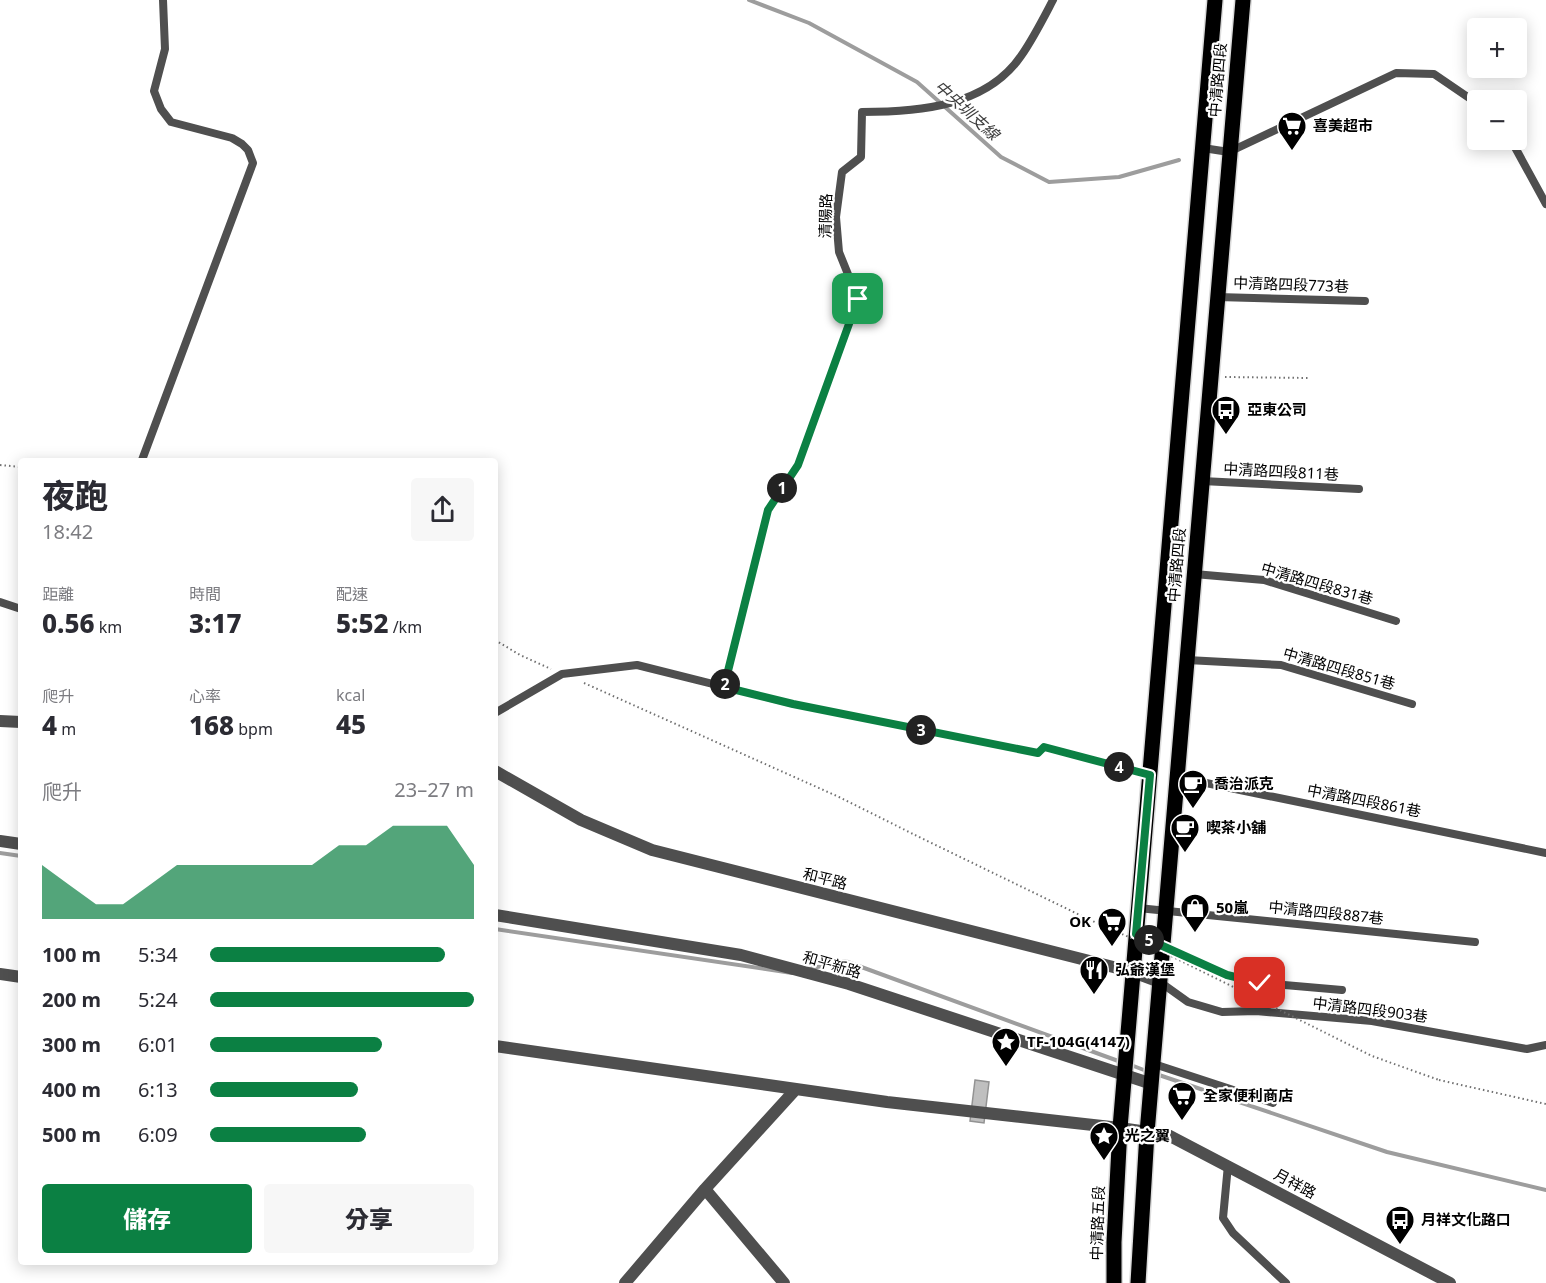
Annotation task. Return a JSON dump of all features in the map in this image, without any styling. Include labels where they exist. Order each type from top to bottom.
[{"type":"main road","name":"中清路四段","points":[[1120,1128],[1215,0]]},
{"type":"main road","name":"中清路四段","points":[[1147,1132],[1243,0]]},
{"type":"main road","points":[[1156,695],[1184,697]]},
{"type":"main road","name":"中清路五段","points":[[1114,1283],[1120,1128]]},
{"type":"main road","points":[[1138,1283],[1147,1132]]},
{"type":"street","points":[[0,721],[18,722]]},
{"type":"street","name":"和平路","points":[[498,773],[581,820],[652,850],[1133,972],[1161,982]]},
{"type":"street","points":[[0,841],[18,844]]},
{"type":"street","name":"和平新路","points":[[498,915],[741,955],[849,984],[1153,1074]]},
{"type":"street","points":[[0,974],[18,977]]},
{"type":"street","name":"月祥路","points":[[498,1046],[973,1113],[1168,1135],[1450,1283]]},
{"type":"street","points":[[625,1283],[705,1189],[796,1089]]},
{"type":"street","points":[[705,1189],[784,1283]]},
{"type":"lane","points":[[143,458],[253,163],[248,150],[232,138],[171,122],[161,109],[154,91],[165,49],[163,0]]},
{"type":"lane","name":"清陽路","points":[[724,687],[768,510],[798,465],[858,299],[839,252],[836,217],[842,172],[861,157],[862,112],[901,112],[958,102],[999,81],[1021,57],[1051,2]]},
{"type":"lane","points":[[1203,148],[1229,152],[1396,73],[1434,74],[1467,96]]},
{"type":"lane","points":[[1516,150],[1546,204]]},
{"type":"lane","name":"中清路四段773巷","points":[[1217,297],[1365,301]]},
{"type":"lane","name":"中清路四段811巷","points":[[1202,481],[1359,489]]},
{"type":"lane","name":"中清路四段831巷","points":[[1194,574],[1264,580],[1396,621]]},
{"type":"lane","points":[[0,602],[18,608]]},
{"type":"lane","name":"中清路四段851巷","points":[[1187,660],[1281,665],[1412,704]]},
{"type":"lane","points":[[498,711],[562,674],[637,665],[793,704],[1038,753],[1044,747],[1150,775]]},
{"type":"lane","name":"中清路四段861巷","points":[[1177,777],[1546,853]]},
{"type":"lane","name":"中清路四段887巷","points":[[1138,908],[1475,942]]},
{"type":"lane","points":[[1136,934],[1227,975],[1249,981],[1342,990]]},
{"type":"lane","name":"中清路四段903巷","points":[[1161,982],[1188,1002],[1222,1012],[1256,1011],[1372,1021],[1527,1049],[1546,1045]]},
{"type":"lane","points":[[1153,1074],[1273,1103]]},
{"type":"lane","points":[[1228,1166],[1223,1218],[1233,1233],[1286,1283]]},
{"type":"path","points":[[1210,377],[1309,378]]},
{"type":"path","points":[[0,465],[18,467]]},
{"type":"path","points":[[498,642],[520,655],[562,674]]},
{"type":"path","points":[[583,683],[839,797],[915,836],[1165,953],[1372,1056],[1439,1080],[1546,1104]]},
{"type":"building","points":[[975,1080],[989,1082],[984,1123],[970,1121]]},
{"type":"waterway","name":"中央圳支線","points":[[749,0],[809,23],[917,82],[1001,157],[1049,182],[1119,177],[1179,160]]},
{"type":"waterway","points":[[0,853],[18,856]]},
{"type":"waterway","points":[[498,929],[792,973]]},
{"type":"waterway","points":[[808,969],[845,961],[1121,1062]]},
{"type":"waterway","points":[[1131,1065],[1149,1072]]},
{"type":"waterway","points":[[1156,1074],[1387,1152],[1546,1190]]},
{"type":"place","name":"喜美超市","points":[[1292,152]]},
{"type":"place","name":"亞東公司","points":[[1226,436]]},
{"type":"place","name":"喬治派克","points":[[1193,810]]},
{"type":"place","name":"喫茶小舖","points":[[1185,854]]},
{"type":"place","name":"50嵐","points":[[1195,934]]},
{"type":"place","name":"OK","points":[[1112,948]]},
{"type":"place","name":"弘爺漢堡","points":[[1094,996]]},
{"type":"place","name":"TF-104G(4147)","points":[[1006,1068]]},
{"type":"place","name":"全家便利商店","points":[[1182,1122]]},
{"type":"place","name":"光之翼","points":[[1104,1162]]},
{"type":"place","name":"月祥文化路口","points":[[1400,1246]]},
{"type":"route","points":[[858,299],[798,465],[768,510],[724,687],[793,704],[1038,753],[1044,747],[1150,775],[1136,934],[1227,975],[1260,983]]}]
